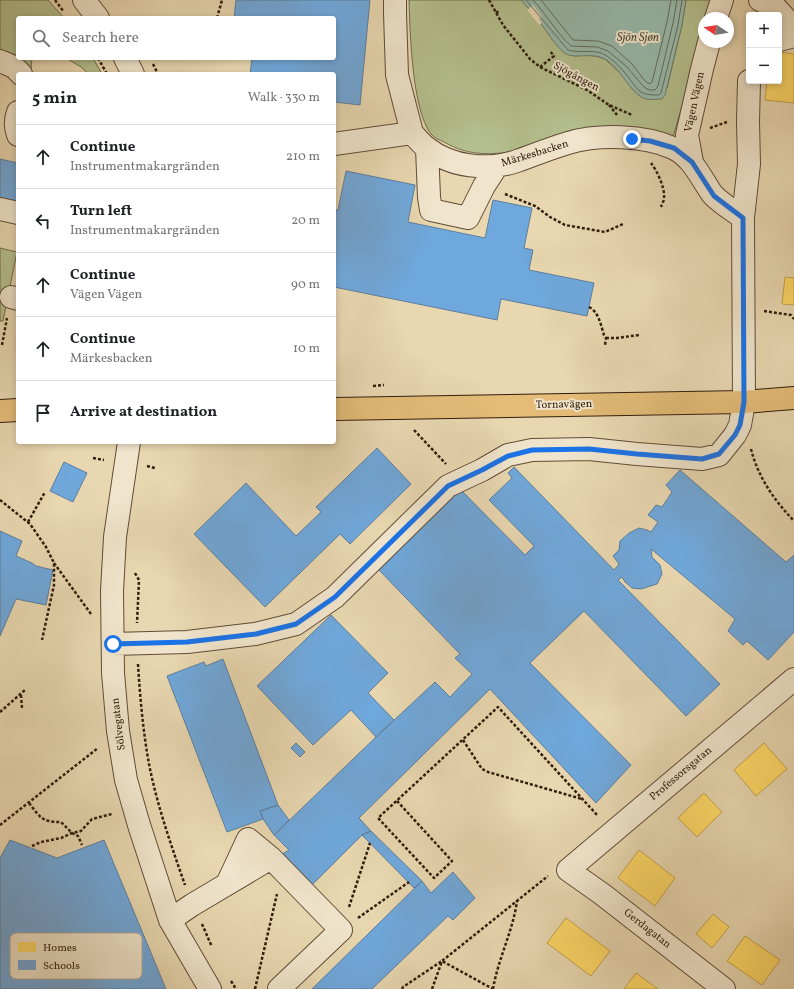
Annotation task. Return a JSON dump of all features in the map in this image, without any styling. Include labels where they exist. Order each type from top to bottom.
[{"type":"main road","name":"Tornavägen","points":[[336,409],[744,402],[794,398]]},
{"type":"main road","points":[[0,411],[16,410]]},
{"type":"street","points":[[84,0],[96,16]]},
{"type":"street","points":[[336,144],[412,133],[398,75],[394,13],[396,0]]},
{"type":"street","points":[[718,12],[722,0]]},
{"type":"street","points":[[760,0],[776,8],[794,28]]},
{"type":"street","points":[[782,39],[794,36]]},
{"type":"street","name":"Vägen Vägen","points":[[681,142],[707,48]]},
{"type":"street","points":[[126,60],[132,72]]},
{"type":"street","points":[[0,61],[14,67],[19,72]]},
{"type":"street","points":[[113,644],[187,642],[256,634],[296,624],[335,597],[448,486],[508,456],[532,450],[589,449],[702,459],[719,454],[738,430],[744,402],[743,218],[749,164],[749,84]]},
{"type":"street","points":[[16,117],[16,128]]},
{"type":"street","name":"Märkesbacken","points":[[412,133],[427,148],[441,156],[454,162],[474,166],[497,166],[516,162],[569,143],[595,137],[681,142]]},
{"type":"street","points":[[681,142],[714,196],[743,218]]},
{"type":"street","points":[[427,148],[431,210],[468,218],[484,186],[497,166]]},
{"type":"street","points":[[0,209],[16,213]]},
{"type":"street","name":"Sölvegatan","points":[[129,444],[115,537],[112,591],[113,673],[118,731],[126,780],[139,826],[170,920],[210,989]]},
{"type":"street","name":"Professorsgatan","points":[[568,870],[794,679]]},
{"type":"street","points":[[170,920],[192,904],[227,884],[248,839],[276,864],[341,930],[279,989]]},
{"type":"street","name":"Gerdagatan","points":[[568,870],[602,894],[724,989]]},
{"type":"path","points":[[55,0],[65,12]]},
{"type":"path","points":[[218,16],[222,0]]},
{"type":"path","name":"Sjögången","points":[[489,0],[503,25],[530,59],[540,67],[587,90],[609,105],[636,117]]},
{"type":"path","points":[[496,13],[500,10]]},
{"type":"path","points":[[540,67],[554,56],[550,51]]},
{"type":"path","points":[[99,60],[106,72]]},
{"type":"path","points":[[681,142],[728,122],[748,122]]},
{"type":"path","points":[[646,141],[646,156],[657,172],[661,182],[664,197],[661,207]]},
{"type":"path","points":[[484,186],[535,206],[550,217],[565,224],[604,232],[623,224]]},
{"type":"path","points":[[2,346],[14,298]]},
{"type":"path","points":[[589,307],[596,313],[606,338],[605,345]]},
{"type":"path","points":[[743,308],[791,315],[794,319]]},
{"type":"path","points":[[606,338],[639,335]]},
{"type":"path","points":[[413,430],[462,480]]},
{"type":"path","points":[[750,447],[754,462],[767,488],[794,521]]},
{"type":"path","points":[[28,522],[45,492]]},
{"type":"path","points":[[0,500],[28,522],[46,547],[54,563],[91,615]]},
{"type":"path","points":[[42,640],[54,585],[54,563]]},
{"type":"path","points":[[139,580],[137,643],[141,703],[149,764],[168,837],[192,904],[214,951]]},
{"type":"path","points":[[0,712],[6,705],[25,690]]},
{"type":"path","points":[[20,694],[22,708]]},
{"type":"path","points":[[397,801],[452,861],[434,878],[378,818],[498,707],[613,832]]},
{"type":"path","points":[[463,740],[482,769],[583,800]]},
{"type":"path","points":[[0,826],[99,748]]},
{"type":"path","points":[[29,803],[41,819],[51,822],[61,822],[72,833],[78,836],[82,845]]},
{"type":"path","points":[[32,846],[81,831],[92,819],[112,814]]},
{"type":"path","points":[[341,930],[370,843]]},
{"type":"path","points":[[255,989],[276,864]]},
{"type":"path","points":[[402,989],[442,961],[555,870],[568,870]]},
{"type":"path","points":[[341,930],[409,882]]},
{"type":"path","points":[[442,961],[493,989],[497,968],[514,918],[517,901]]},
{"type":"path","points":[[432,989],[442,961]]},
{"type":"path","points":[[228,976],[236,989]]},
{"type":"green space","points":[[0,0],[48,0],[62,16],[16,16],[16,60],[32,60],[31,69],[0,51]]},
{"type":"green space","points":[[409,0],[521,0],[536,16],[554,41],[567,54],[575,56],[595,56],[605,59],[621,74],[634,91],[667,88],[682,25],[686,0],[712,0],[709,12],[698,12],[699,48],[673,137],[491,154],[482,154],[454,147],[434,137],[425,123],[416,89],[410,31]]},
{"type":"green space","points":[[69,60],[94,60],[101,72],[87,72]]},
{"type":"green space","points":[[0,248],[16,252],[16,257],[3,321],[0,321]]},
{"type":"water","name":"Sjön Sjøn","points":[[521,0],[686,0],[682,25],[665,95],[662,99],[646,99],[635,92],[616,68],[605,59],[595,56],[575,56],[566,54],[558,47]]},
{"type":"pier","points":[[533,5],[542,17],[539,19],[542,23],[539,25],[527,10]]},
{"type":"building: Homes","points":[[782,52],[794,54],[794,103],[765,100],[767,84],[782,84]]},
{"type":"building: Homes","points":[[785,277],[794,278],[794,305],[782,304]]},
{"type":"building: Homes","points":[[764,743],[787,769],[756,796],[734,770]]},
{"type":"building: Homes","points":[[704,793],[722,812],[697,837],[678,818]]},
{"type":"building: Homes","points":[[639,850],[675,878],[655,906],[618,878]]},
{"type":"building: Homes","points":[[713,914],[729,927],[712,948],[696,934]]},
{"type":"building: Homes","points":[[566,918],[610,951],[591,976],[547,943]]},
{"type":"building: Homes","points":[[745,936],[780,960],[762,985],[727,961]]},
{"type":"building: Homes","points":[[636,973],[658,989],[624,989]]},
{"type":"building: Schools","points":[[236,0],[370,0],[360,105],[336,102],[336,72],[250,72],[252,60],[336,60],[336,16],[234,16]]},
{"type":"building: Schools","points":[[0,159],[16,163],[16,204],[0,200]]},
{"type":"building: Schools","points":[[346,171],[415,185],[408,222],[485,238],[493,200],[532,208],[524,248],[533,250],[529,270],[594,283],[587,316],[501,299],[497,320],[336,287],[336,210],[338,210]]},
{"type":"building: Schools","points":[[377,448],[411,484],[350,544],[340,534],[265,607],[194,534],[246,483],[296,536],[321,512],[316,507]]},
{"type":"building: Schools","points":[[64,462],[87,473],[73,502],[50,491]]},
{"type":"building: Schools","points":[[514,467],[614,570],[619,564],[613,556],[619,550],[620,541],[629,533],[639,528],[651,532],[658,522],[648,515],[656,505],[662,507],[672,492],[666,485],[680,470],[786,562],[794,555],[794,632],[768,660],[747,641],[743,645],[728,631],[735,619],[651,549],[652,557],[660,565],[662,574],[657,584],[641,589],[632,588],[622,577],[618,580],[720,684],[686,716],[584,611],[530,663],[631,765],[596,803],[490,689],[359,818],[371,831],[362,835],[309,888],[279,856],[289,850],[274,835],[435,682],[450,697],[472,674],[455,658],[460,654],[378,569],[459,488],[525,555],[534,546],[489,500],[512,478],[508,473]]},
{"type":"building: Schools","points":[[0,531],[22,541],[16,556],[36,566],[53,570],[46,605],[16,599],[0,636]]},
{"type":"building: Schools","points":[[331,615],[388,673],[368,693],[394,720],[376,737],[351,710],[313,745],[257,686]]},
{"type":"building: Schools","points":[[223,659],[278,805],[260,811],[263,819],[227,832],[167,676],[204,662],[206,666]]},
{"type":"building: Schools","points":[[296,743],[305,752],[300,757],[291,748]]},
{"type":"building: Schools","points":[[278,805],[289,820],[274,835],[263,819],[260,811]]},
{"type":"building: Schools","points":[[371,831],[422,881],[414,888],[362,835]]},
{"type":"building: Schools","points":[[10,840],[57,858],[104,840],[166,989],[0,989],[0,858]]},
{"type":"building: Schools","points":[[453,872],[475,898],[453,920],[448,916],[372,989],[312,989],[422,881],[431,893]]},
{"type":"route","points":[[113,644],[187,642],[256,634],[296,624],[335,597],[448,486],[508,456],[532,450],[589,449],[702,459],[719,454],[735,435],[740,425],[744,402],[743,218],[714,196],[692,162],[674,148],[650,141],[632,139]]}]
